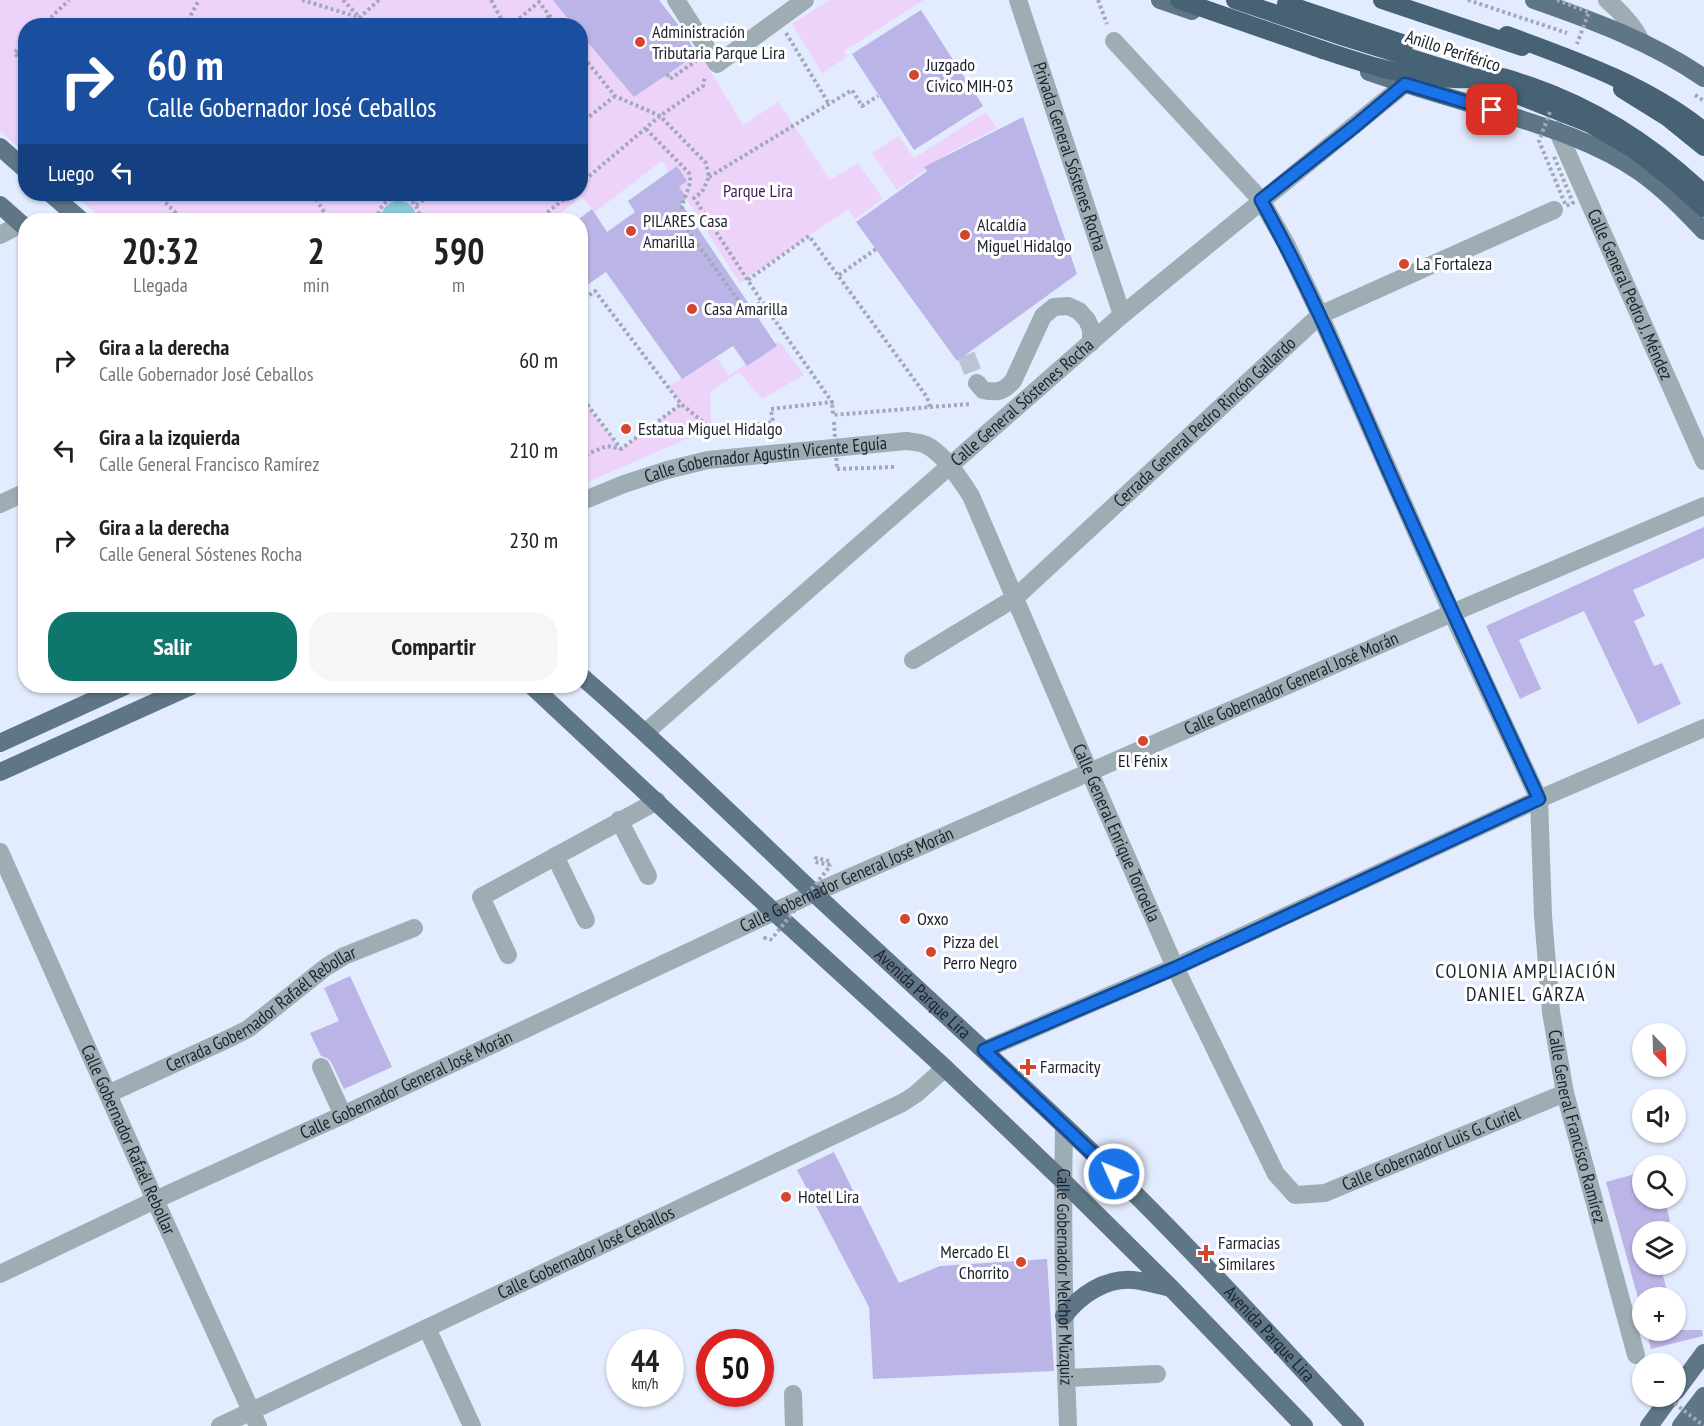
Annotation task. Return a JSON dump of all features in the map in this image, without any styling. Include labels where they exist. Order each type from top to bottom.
[{"type":"highway","points":[[1179,0],[1387,70],[1444,79],[1468,79],[1495,75]]},
{"type":"highway","name":"Anillo Periférico","points":[[1235,0],[1469,76],[1590,124],[1633,149],[1704,208]]},
{"type":"highway","points":[[1273,0],[1564,99],[1641,141],[1704,194]]},
{"type":"highway","name":"Anillo Periférico","points":[[1382,0],[1532,50],[1586,72],[1624,90],[1667,117],[1704,147]]},
{"type":"highway","points":[[1404,0],[1517,39],[1615,77],[1666,105],[1704,131]]},
{"type":"main road","points":[[1160,0],[1405,84],[1557,130],[1639,171],[1664,191],[1704,231]]},
{"type":"main road","points":[[1534,0],[1601,23],[1641,41],[1704,78]]},
{"type":"main road","points":[[0,147],[18,163]]},
{"type":"main road","points":[[59,201],[73,213]]},
{"type":"main road","points":[[0,206],[18,222]]},
{"type":"main road","name":"Avenida Parque Lira","points":[[588,682],[646,732],[1131,1190],[1355,1426]]},
{"type":"main road","points":[[0,743],[110,693]]},
{"type":"main road","points":[[0,772],[175,693]]},
{"type":"main road","points":[[540,693],[945,1068],[1063,1181],[1171,1288],[1304,1426]]},
{"type":"main road","points":[[1064,1316],[1075,1302],[1088,1292],[1111,1282],[1132,1280],[1171,1288]]},
{"type":"main road","points":[[1686,1377],[1704,1353]]},
{"type":"main road","points":[[1681,1426],[1704,1396]]},
{"type":"main road","points":[[1649,1426],[1663,1407]]},
{"type":"main road","points":[[1702,1426],[1704,1420]]},
{"type":"street","points":[[676,0],[712,57],[778,20],[805,0]]},
{"type":"street","name":"Privada General Sóstenes Rocha","points":[[1018,0],[1122,315]]},
{"type":"street","points":[[1607,0],[1632,24],[1641,41]]},
{"type":"street","name":"Calle General Francisco Ramírez","points":[[1114,41],[1261,200],[1286,244],[1320,315],[1452,613],[1539,799],[1543,916],[1551,1012],[1564,1093],[1636,1353]]},
{"type":"street","name":"Calle General Sóstenes Rocha","points":[[646,732],[1122,315],[1405,84]]},
{"type":"street","name":"Calle General Pedro J. Méndez","points":[[1557,130],[1704,461]]},
{"type":"street","name":"Cerrada General Pedro Rincón Gallardo","points":[[912,660],[1015,598],[1320,315],[1554,210]]},
{"type":"street","points":[[0,235],[18,228]]},
{"type":"street","points":[[977,383],[983,390],[995,392],[1006,389],[1013,381],[1043,316],[1054,307],[1068,306],[1079,311],[1091,329],[1091,343]]},
{"type":"street","name":"Calle Gobernador Agustín Vicente Eguía","points":[[588,499],[667,470],[708,460],[906,441],[920,443],[934,450],[949,466]]},
{"type":"street","name":"Calle General Enrique Torroella","points":[[949,466],[963,482],[971,496],[1175,968],[1276,1174],[1295,1195]]},
{"type":"street","points":[[0,504],[18,496]]},
{"type":"street","name":"Calle Gobernador General José Morán","points":[[0,1274],[814,893],[1452,613],[1704,506]]},
{"type":"street","points":[[984,1050],[1175,968],[1539,799],[1704,728]]},
{"type":"street","points":[[508,955],[482,897],[657,801]]},
{"type":"street","points":[[619,820],[648,876]]},
{"type":"street","name":"Calle Gobernador Rafaél Rebollar","points":[[0,852],[154,1200],[255,1418]]},
{"type":"street","points":[[555,856],[586,920]]},
{"type":"street","name":"Cerrada Gobernador Rafaél Rebollar","points":[[108,1094],[248,1029],[326,967],[344,956],[414,928]]},
{"type":"street","points":[[321,1067],[343,1115]]},
{"type":"street","name":"Calle Gobernador José Ceballos","points":[[220,1426],[255,1418],[427,1328],[902,1103],[916,1094],[945,1068]]},
{"type":"street","name":"Calle Gobernador Luis G. Curiel","points":[[1295,1195],[1325,1193],[1564,1093]]},
{"type":"street","name":"Calle Gobernador Melchor Múzquiz","points":[[1064,1127],[1064,1316],[1068,1426]]},
{"type":"street","points":[[427,1328],[472,1426]]},
{"type":"street","points":[[1066,1378],[1157,1374]]},
{"type":"street","points":[[793,1394],[795,1426]]},
{"type":"path","points":[[50,18],[69,0]]},
{"type":"path","points":[[189,18],[199,0]]},
{"type":"path","points":[[302,0],[361,18]]},
{"type":"path","points":[[343,0],[361,18]]},
{"type":"path","points":[[361,18],[379,0]]},
{"type":"path","points":[[491,0],[501,18]]},
{"type":"path","points":[[1098,0],[1114,41]]},
{"type":"path","points":[[520,18],[539,2],[552,18]]},
{"type":"path","points":[[547,18],[550,15]]},
{"type":"path","points":[[778,20],[830,104]]},
{"type":"path","points":[[667,74],[670,79],[712,57]]},
{"type":"path","points":[[588,177],[660,116],[703,86],[712,57]]},
{"type":"path","points":[[588,63],[615,96],[660,116],[706,163],[709,177]]},
{"type":"path","points":[[878,96],[862,106],[852,90],[709,177],[702,192],[694,198],[762,302],[832,402],[837,469],[894,466]]},
{"type":"path","points":[[588,117],[615,96]]},
{"type":"path","points":[[646,129],[689,173],[692,179],[682,201],[682,213],[688,230],[746,311],[762,302]]},
{"type":"path","points":[[164,201],[176,213]]},
{"type":"path","points":[[379,213],[381,207],[388,201]]},
{"type":"path","points":[[409,201],[416,205],[419,213]]},
{"type":"path","points":[[416,205],[422,201]]},
{"type":"path","points":[[547,213],[561,201]]},
{"type":"path","points":[[748,280],[809,236],[927,397],[930,407]]},
{"type":"path","points":[[839,275],[876,249]]},
{"type":"path","points":[[588,296],[595,291],[681,404],[713,430],[772,422],[771,409],[832,402]]},
{"type":"path","points":[[588,454],[607,446],[621,449],[681,404]]},
{"type":"path","points":[[833,415],[975,404]]},
{"type":"path","points":[[588,406],[621,449]]},
{"type":"path","points":[[774,938],[830,863]]},
{"type":"path","points":[[1679,1407],[1702,1426]]},
{"type":"green space","points":[[0,0],[565,0],[571,18],[18,18],[18,147],[0,131]]},
{"type":"green space","points":[[830,0],[924,0],[844,51],[847,57],[822,73],[792,24]]},
{"type":"green space","name":"Parque Lira","points":[[588,41],[634,97],[699,52],[743,125],[778,102],[830,180],[858,163],[883,199],[855,219],[848,209],[740,283],[662,161],[595,212],[585,201],[588,201]]},
{"type":"green space","points":[[986,112],[997,128],[950,152],[897,190],[872,153],[899,136],[914,158]]},
{"type":"green space","name":"Parque Lira","points":[[81,201],[575,201],[561,213],[96,213]]},
{"type":"green space","points":[[779,341],[804,375],[762,399],[739,372],[710,392],[711,425],[702,432],[588,482],[588,408],[621,449],[681,404],[668,387],[716,357],[729,375]]},
{"type":"water","points":[[406,202],[412,206],[415,213],[382,213],[391,203]]},
{"type":"building","name":"Administración Tributaria Parque Lira","points":[[553,0],[659,0],[697,54],[634,97],[588,42],[588,18],[568,18]]},
{"type":"building","name":"Juzgado Civico MIH-03","points":[[921,10],[983,106],[914,150],[852,54]]},
{"type":"building","name":"Alcaldía Miguel Hidalgo","points":[[1023,117],[1077,274],[957,361],[856,222],[927,171],[924,167]]},
{"type":"building","name":"Casa Amarilla","points":[[677,166],[687,181],[679,187],[687,198],[681,203],[777,346],[747,366],[733,346],[682,379],[606,272],[588,284],[587,213],[592,209],[607,232],[635,212],[628,201]]},
{"type":"building","points":[[1704,527],[1704,558],[1633,590],[1645,616],[1634,621],[1654,666],[1662,663],[1681,704],[1638,724],[1584,611],[1519,640],[1541,689],[1520,699],[1486,626]]},
{"type":"building","points":[[350,976],[392,1067],[344,1089],[331,1062],[321,1056],[310,1033],[339,1021],[324,988]]},
{"type":"building","name":"Mercado El Chorrito","points":[[834,1152],[899,1283],[940,1266],[1047,1259],[1054,1371],[873,1379],[869,1307],[797,1170]]},
{"type":"building","points":[[1632,1175],[1632,1209],[1667,1209],[1670,1221],[1632,1221],[1632,1275],[1663,1275],[1666,1287],[1635,1287],[1606,1182]]},
{"type":"building","points":[[1686,1330],[1702,1330],[1703,1336],[1686,1340]]},
{"type":"building","points":[[1649,1341],[1683,1341],[1651,1349]]},
{"type":"tunnel","points":[[966,355],[977,383]]},
{"type":"place","name":"Administración Tributaria Parque Lira","points":[[640,42]]},
{"type":"place","name":"Juzgado Civico MIH-03","points":[[914,75]]},
{"type":"place","name":"PILARES Casa Amarilla","points":[[631,231]]},
{"type":"place","name":"Alcaldía Miguel Hidalgo","points":[[965,235]]},
{"type":"place","name":"La Fortaleza","points":[[1404,264]]},
{"type":"place","name":"Casa Amarilla","points":[[692,309]]},
{"type":"place","name":"Estatua Miguel Hidalgo","points":[[626,429]]},
{"type":"place","name":"El Fénix","points":[[1143,741]]},
{"type":"place","name":"Oxxo","points":[[905,919]]},
{"type":"place","name":"Pizza del Perro Negro","points":[[931,952]]},
{"type":"place","name":"Farmacity","points":[[1028,1067]]},
{"type":"place","name":"Hotel Lira","points":[[786,1197]]},
{"type":"place","name":"Farmacias Similares","points":[[1206,1253]]},
{"type":"place","name":"Mercado El Chorrito","points":[[1021,1262]]},
{"type":"district","name":"COLONIA AMPLIACIÓN DANIEL GARZA","points":[[1526,982]]},
{"type":"route","points":[[1114,1174],[984,1050],[1175,968],[1539,799],[1452,613],[1320,315],[1286,244],[1261,200],[1405,84],[1492,110]]}]
